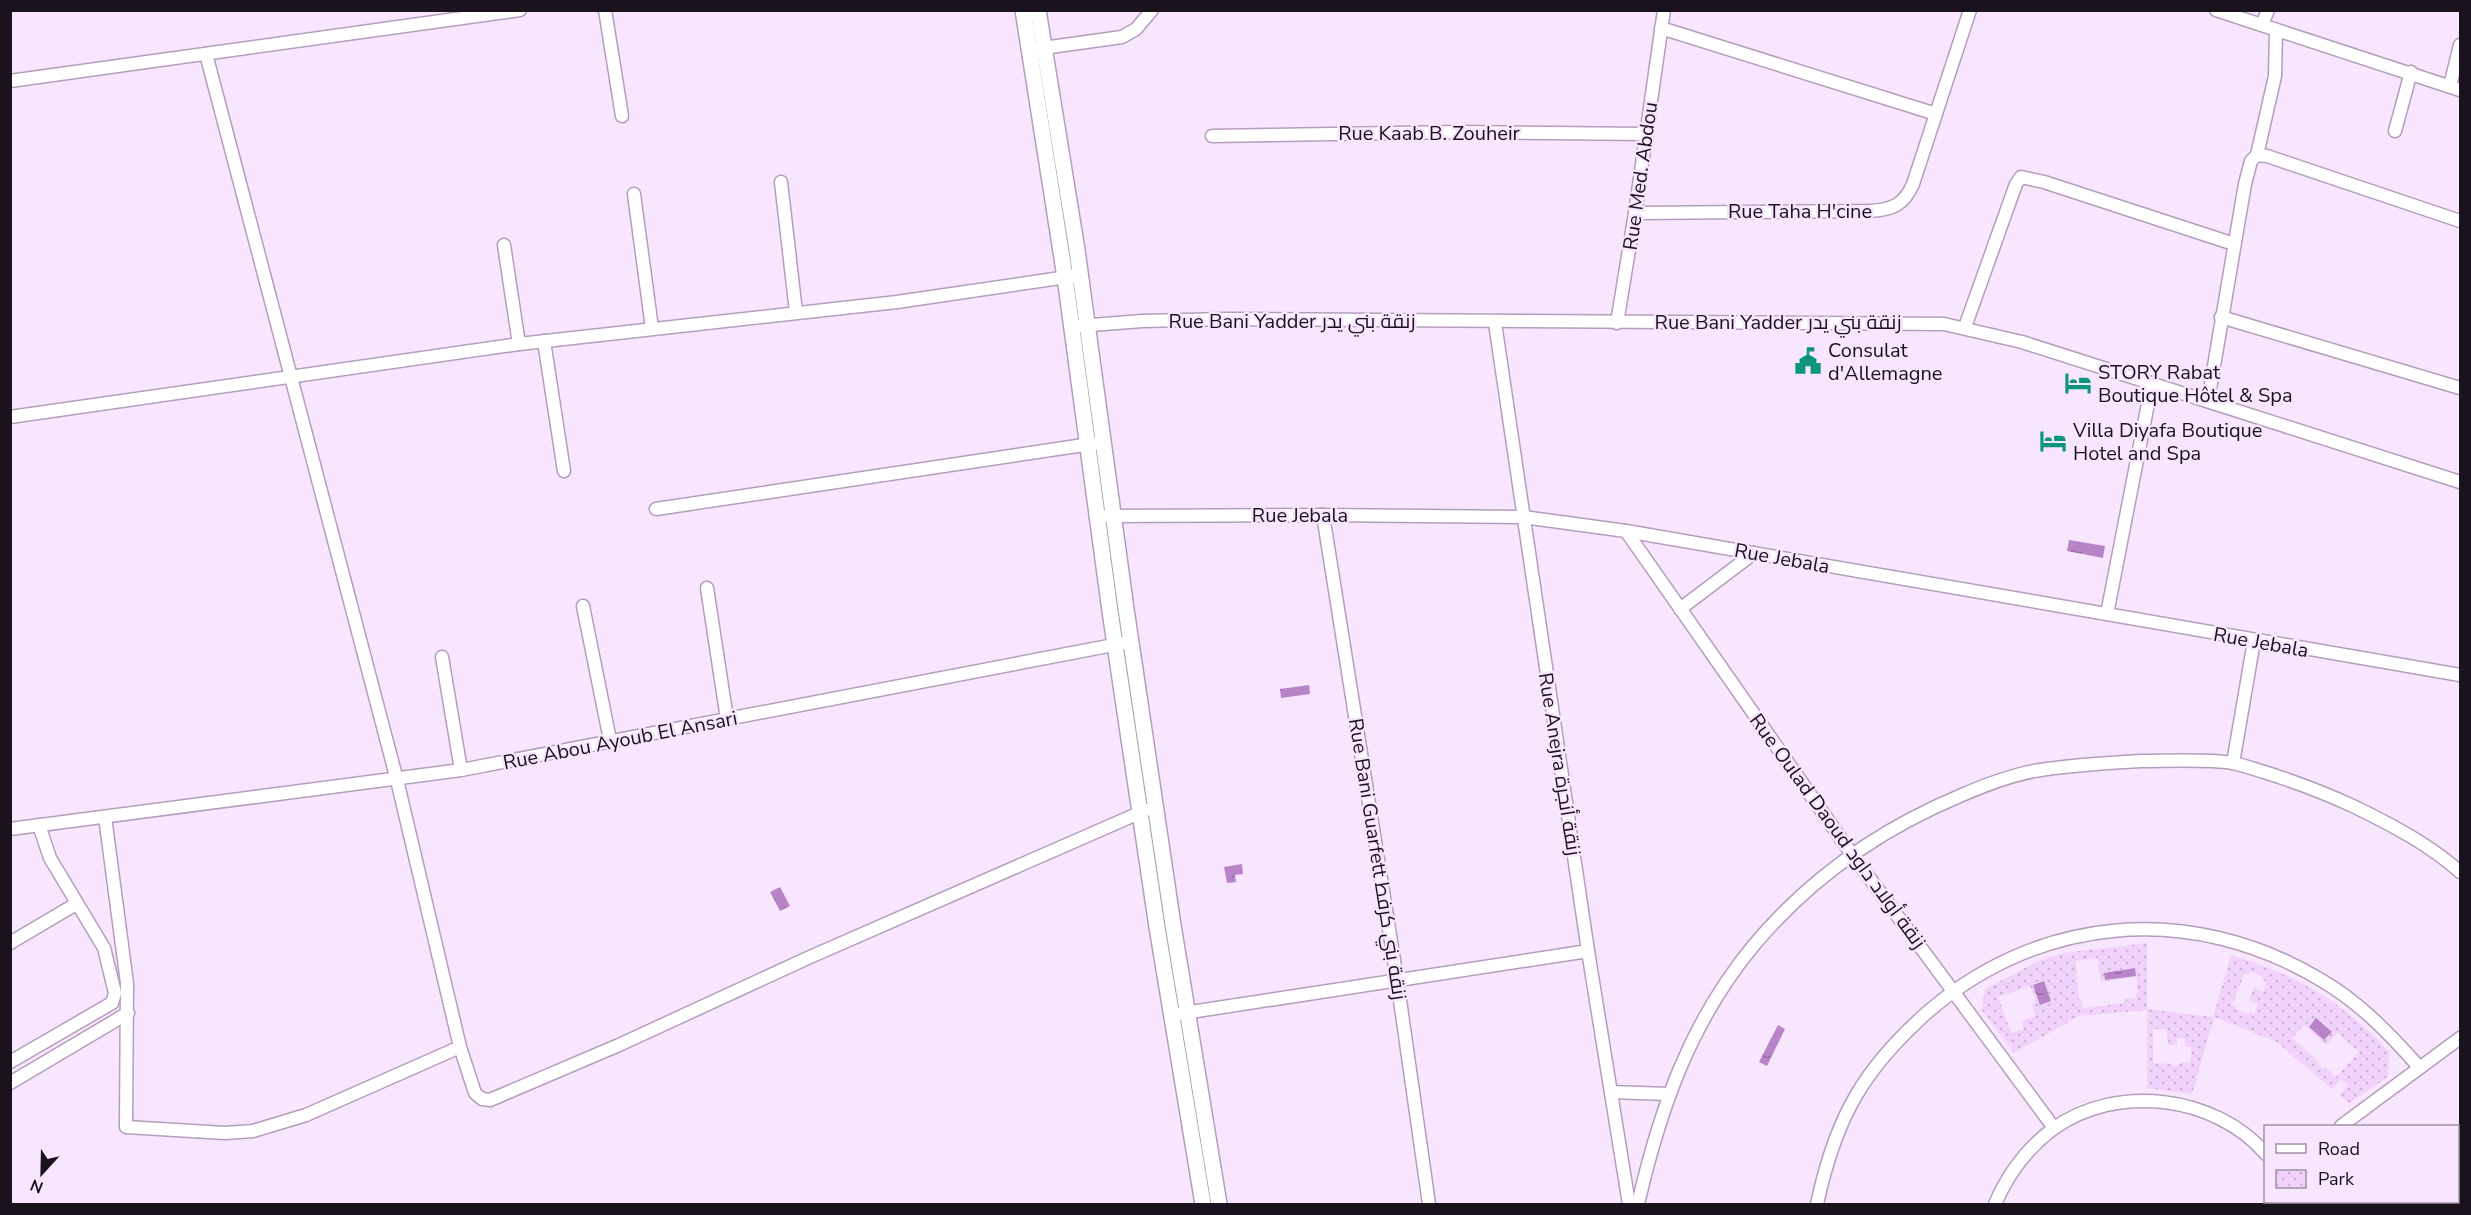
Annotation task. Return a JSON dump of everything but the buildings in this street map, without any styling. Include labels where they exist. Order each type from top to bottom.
[{"type":"street","points":[[10,81],[520,10]]},
{"type":"street","points":[[605,10],[622,116]]},
{"type":"street","points":[[1023,10],[1036,49],[1073,276],[1088,325],[1131,642],[1148,809]]},
{"type":"street","points":[[1036,49],[1038,10]]},
{"type":"street","points":[[1036,49],[1122,37],[1136,29],[1152,10]]},
{"type":"street","name":"Rue Med. Abdou","points":[[1617,323],[1664,10]]},
{"type":"street","name":"Rue Taha H'cine","points":[[1635,213],[1869,211],[1891,208],[1903,202],[1911,190],[1970,10]]},
{"type":"street","points":[[2216,10],[2455,88],[2460,45]]},
{"type":"street","points":[[2262,25],[2268,10]]},
{"type":"street","points":[[1661,28],[1936,114]]},
{"type":"street","points":[[2208,401],[2245,184],[2252,161],[2257,155],[2275,76],[2276,30]]},
{"type":"street","points":[[206,54],[397,780],[460,1047],[475,1093],[482,1099],[490,1100],[619,1045],[821,952],[1148,809]]},
{"type":"street","points":[[2395,131],[2411,72]]},
{"type":"street","name":"Rue Kaab B. Zouheir","points":[[1212,136],[1446,132],[1646,134]]},
{"type":"street","points":[[2257,155],[2267,156],[2460,221]]},
{"type":"street","points":[[1965,327],[2016,184],[2021,177],[2037,179],[2234,244]]},
{"type":"street","points":[[781,182],[796,312]]},
{"type":"street","points":[[634,194],[652,328]]},
{"type":"street","points":[[504,244],[519,344]]},
{"type":"street","points":[[10,417],[519,344],[897,302],[1073,276]]},
{"type":"street","points":[[1073,276],[1072,326],[1115,645],[1148,809],[1179,1014],[1203,1204]]},
{"type":"street","points":[[2222,318],[2460,388]]},
{"type":"street","name":"Rue Bani Yadder زنقة بني يدر","points":[[1072,326],[1142,321],[1227,319],[1495,323],[1915,322],[1965,327],[2022,342],[2460,482]]},
{"type":"street","name":"Rue Anejra زنقة أنجرة","points":[[1495,323],[1588,951],[1629,1204]]},
{"type":"street","points":[[544,341],[564,471]]},
{"type":"street","points":[[2107,614],[2152,384]]},
{"type":"street","points":[[656,509],[1104,442]]},
{"type":"street","name":"Rue Jebala","points":[[1098,516],[1323,514],[1523,517],[1626,531],[2460,675]]},
{"type":"street","name":"Rue Bani Guarfett زنقة بني كرفط","points":[[1323,514],[1397,979],[1429,1204]]},
{"type":"street","name":"Rue Oulad Daoud زنقة أولاد داود","points":[[1626,531],[1851,853],[2054,1128]]},
{"type":"street","points":[[1680,609],[1754,553]]},
{"type":"street","points":[[707,588],[727,719]]},
{"type":"street","points":[[583,606],[610,740]]},
{"type":"street","points":[[2233,763],[2254,641]]},
{"type":"street","name":"Rue Abou Ayoub El Ansari","points":[[10,829],[461,770],[1131,642]]},
{"type":"street","points":[[442,657],[461,770]]},
{"type":"street","points":[[1638,1204],[1668,1094],[1686,1052],[1708,1013],[1754,946],[1791,907],[1851,853],[1901,822],[1981,787],[2031,772],[2101,763],[2162,761],[2233,763],[2315,788],[2389,824],[2449,861],[2460,872]]},
{"type":"street","points":[[105,817],[127,983],[126,1127],[225,1133],[253,1131],[306,1115],[460,1047]]},
{"type":"street","points":[[10,1062],[112,1003],[115,993],[104,948],[50,858],[39,825]]},
{"type":"street","points":[[10,943],[76,904]]},
{"type":"street","points":[[1817,1204],[1828,1160],[1856,1095],[1876,1064],[1904,1034],[1954,990],[2011,957],[2075,936],[2128,928],[2154,928],[2188,932],[2238,943],[2279,959],[2320,979],[2363,1010],[2419,1067]]},
{"type":"street","points":[[1179,1014],[1588,951]]},
{"type":"street","points":[[10,1083],[128,1012]]},
{"type":"street","points":[[1179,1014],[1219,1204]]},
{"type":"street","points":[[2342,1125],[2460,1038]]},
{"type":"street","points":[[1611,1092],[1668,1094]]},
{"type":"street","points":[[1995,1204],[2004,1182],[2026,1152],[2054,1128],[2086,1111],[2122,1102],[2158,1101],[2194,1108],[2228,1122],[2257,1144],[2264,1153]]},
{"type":"green space","points":[[2147,943],[2147,1009],[2213,1017],[2231,955],[2277,971],[2336,1004],[2371,1034],[2389,1052],[2388,1077],[2349,1103],[2339,1095],[2348,1085],[2341,1079],[2332,1089],[2277,1042],[2214,1017],[2192,1094],[2147,1088],[2147,1010],[2079,1016],[2014,1053],[1982,1010],[1985,989],[2039,961],[2063,953]],"holes":[[[2097,958],[2101,982],[2136,977],[2138,992],[2136,998],[2124,1000],[2124,1003],[2083,1008],[2082,1001],[2079,1000],[2076,961]],[[2134,968],[2135,976],[2105,980],[2104,973]],[[2251,971],[2263,976],[2262,980],[2267,982],[2263,992],[2254,988],[2249,1000],[2258,1004],[2254,1014],[2250,1012],[2248,1014],[2232,1005],[2245,973],[2249,974]],[[2030,986],[2036,1002],[2032,1004],[2036,1016],[2021,1021],[2024,1029],[2011,1033],[1998,997]],[[2304,1025],[2326,1045],[2337,1033],[2359,1052],[2336,1077],[2325,1067],[2323,1069],[2318,1064],[2319,1062],[2292,1038]],[[2153,1029],[2167,1029],[2168,1045],[2177,1045],[2177,1038],[2185,1038],[2185,1046],[2192,1047],[2190,1062],[2178,1063],[2177,1066],[2153,1063]]]},
{"type":"water","points":[[2069,540],[2105,546],[2103,558],[2067,551]]},
{"type":"water","points":[[1309,685],[1310,694],[1281,698],[1280,689]]},
{"type":"water","points":[[1242,864],[1243,874],[1235,875],[1236,882],[1227,883],[1224,867]]},
{"type":"water","points":[[780,887],[790,906],[780,911],[770,892]]},
{"type":"water","points":[[2135,968],[2136,976],[2105,980],[2104,973]]},
{"type":"water","points":[[2044,981],[2051,1001],[2040,1005],[2033,985]]},
{"type":"water","points":[[2316,1018],[2332,1032],[2324,1040],[2309,1027]]},
{"type":"water","points":[[1778,1025],[1785,1029],[1767,1066],[1759,1062]]},
{"type":"place","name":"Consulat d'Allemagne","points":[[1808,361]]},
{"type":"place","name":"STORY Rabat Boutique Hôtel & Spa","points":[[2078,383]]},
{"type":"place","name":"Villa Diyafa Boutique Hotel and Spa","points":[[2053,441]]}]
